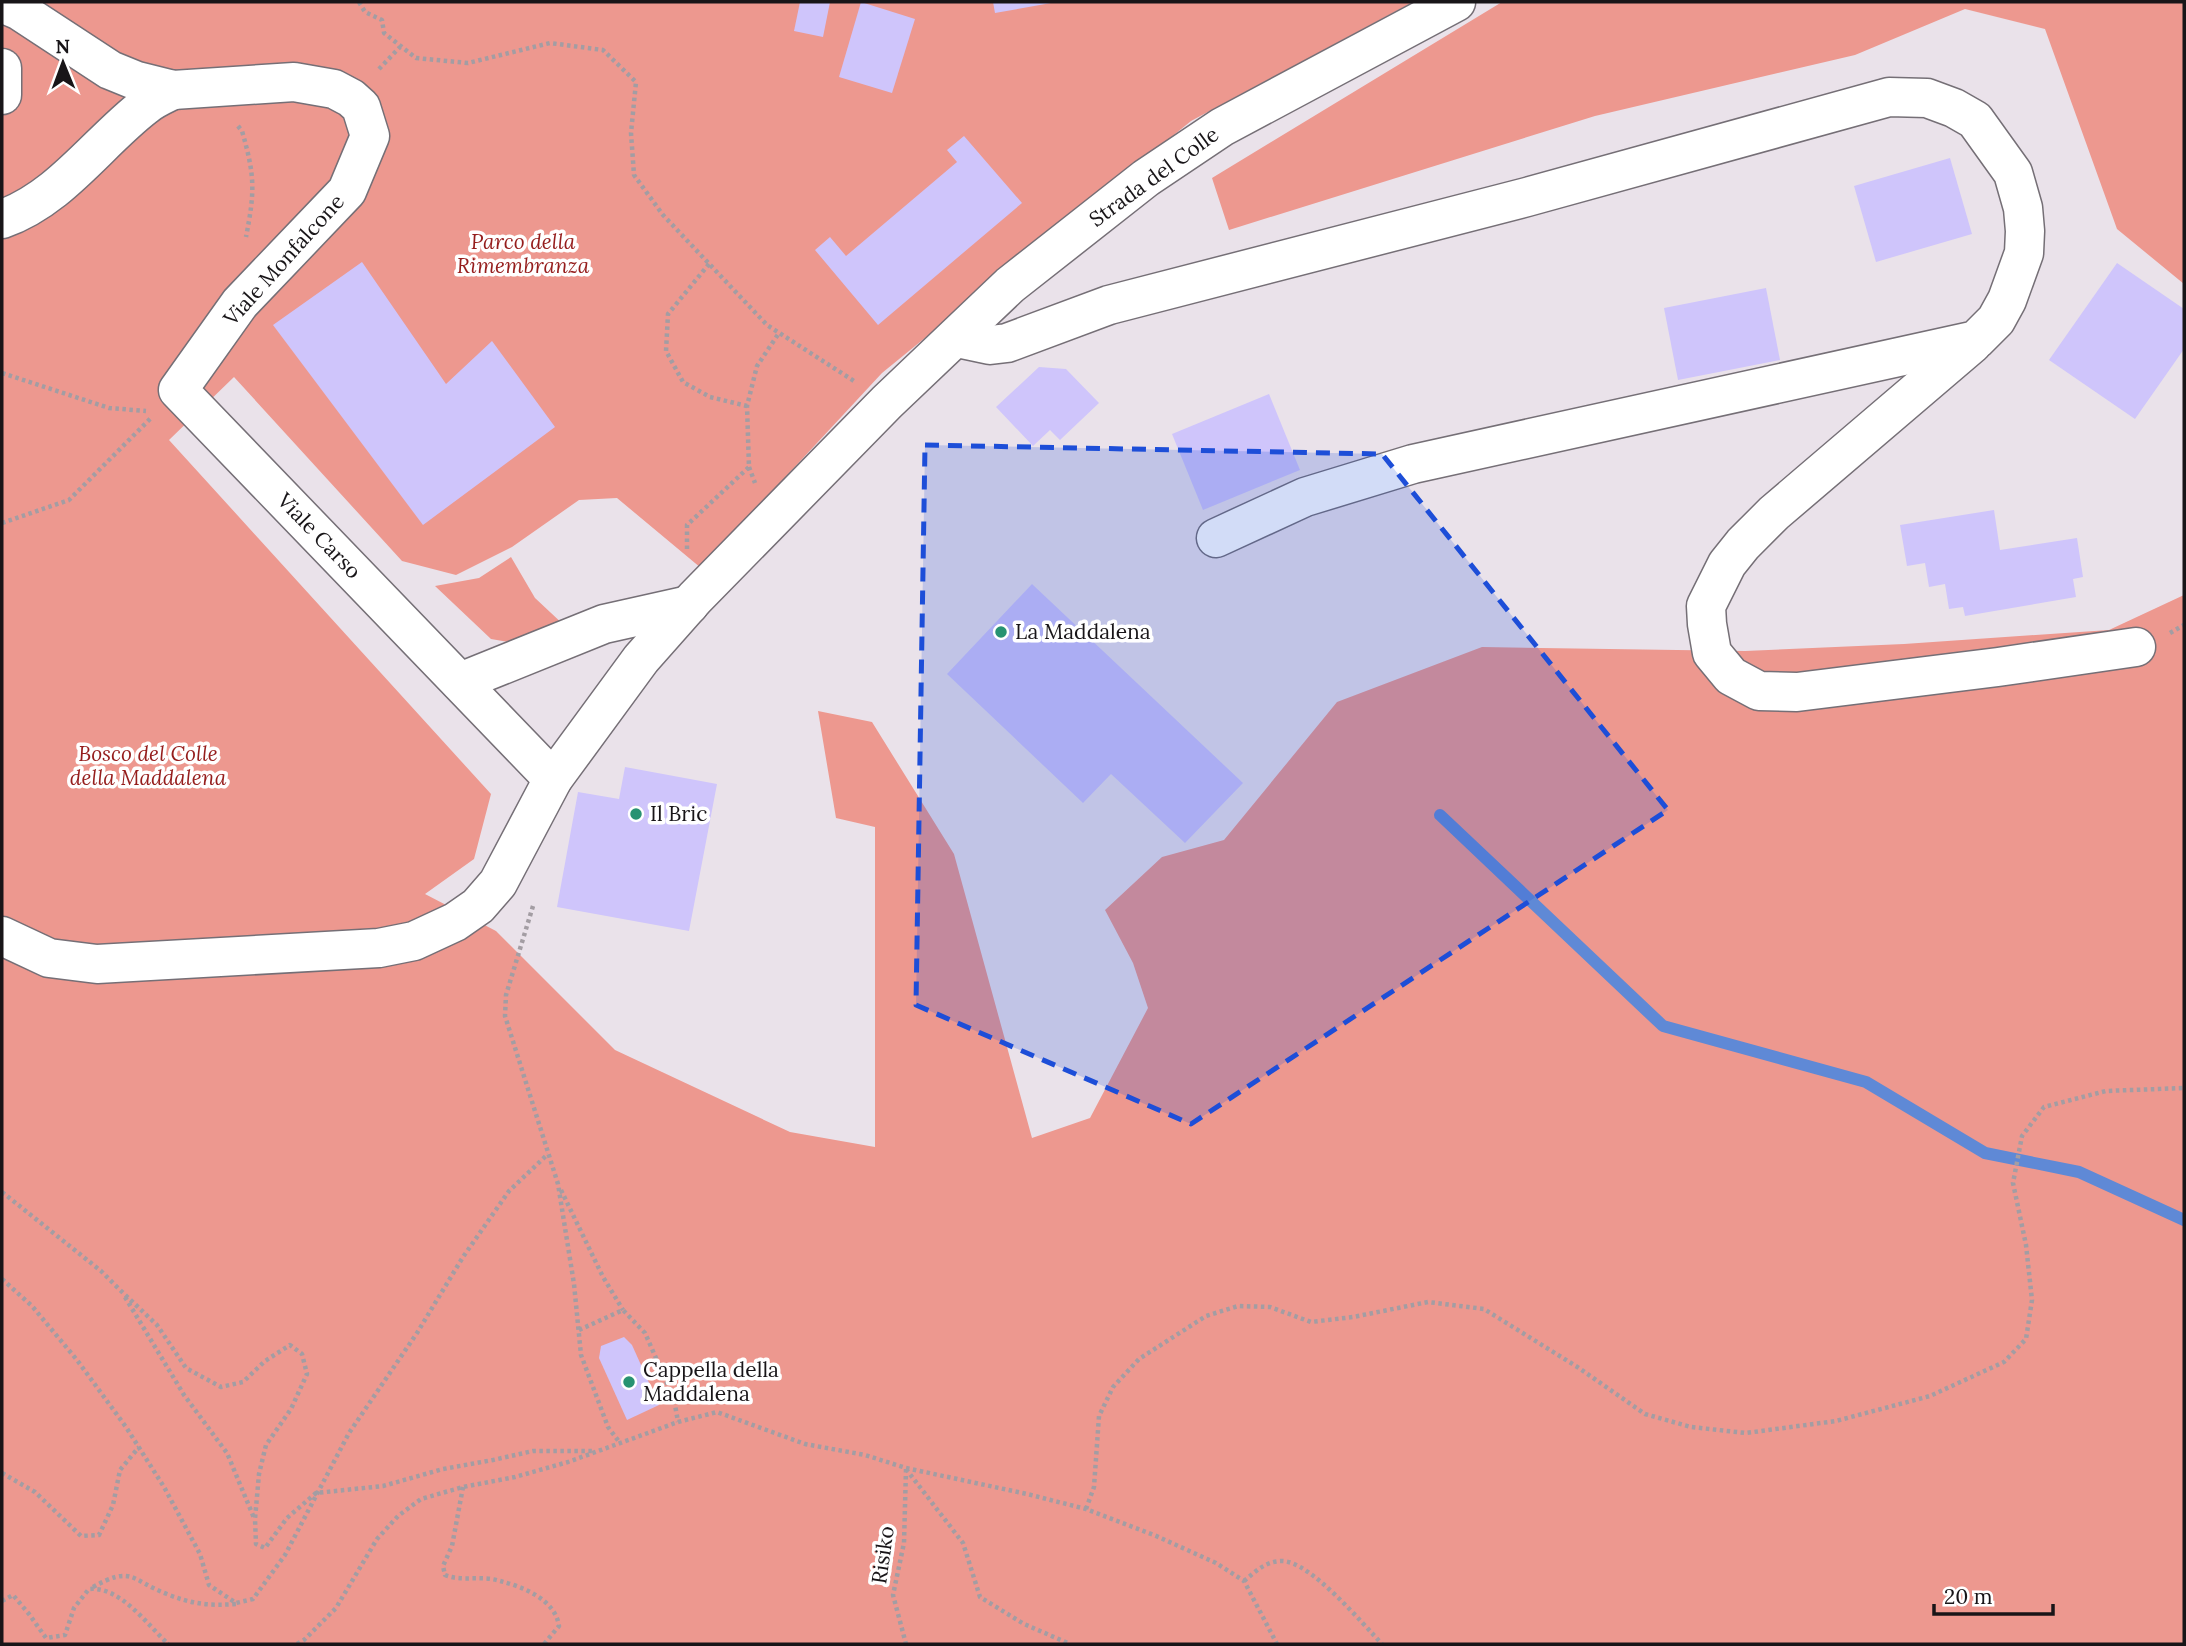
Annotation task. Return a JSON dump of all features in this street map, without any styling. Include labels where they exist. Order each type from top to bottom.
[{"type":"street","name":"Strada del Colle","points":[[2,936],[49,958],[97,964],[379,948],[414,941],[455,922],[478,906],[498,883],[553,779],[641,659],[689,605],[887,402],[1010,285],[1146,178],[1222,127],[1456,2]]},
{"type":"street","points":[[2,3],[20,10],[110,70],[137,81],[190,89]]},
{"type":"street","points":[[2,68],[2,95]]},
{"type":"street","name":"Viale Monfalcone","points":[[167,401],[240,303],[347,191],[370,136],[361,107],[334,89],[288,82],[190,89]]},
{"type":"street","points":[[2,219],[19,213],[75,171],[146,105],[190,89]]},
{"type":"street","points":[[957,338],[990,345],[1007,343],[1109,305],[1527,197],[1889,97],[1927,98],[1954,108],[1975,120],[2013,173],[2023,208],[2025,232],[2024,253],[2007,300],[1996,320],[1976,340],[1774,513],[1743,544],[1727,564],[1706,606],[1712,653],[1731,676],[1759,691],[1797,692],[2136,647]]},
{"type":"street","points":[[1216,538],[1306,497],[1413,464],[1976,340]]},
{"type":"street","name":"Viale Carso","points":[[167,401],[460,682],[553,779]]},
{"type":"street","points":[[460,682],[604,624],[689,605]]},
{"type":"path","points":[[359,2],[365,12],[382,20],[384,33],[416,58],[468,63],[550,43],[603,50],[636,82],[631,133],[634,175],[663,215],[767,325],[887,402]]},
{"type":"path","points":[[190,89],[242,131],[253,166],[254,196],[243,249]]},
{"type":"path","points":[[709,264],[668,314],[666,351],[683,382],[710,397],[747,406]]},
{"type":"path","points":[[757,486],[749,467],[747,406],[757,366],[779,333]]},
{"type":"path","points":[[2,373],[110,408],[167,401]]},
{"type":"path","points":[[2,523],[69,500],[167,401]]},
{"type":"path","points":[[687,525],[749,467]]},
{"type":"path","points":[[536,896],[506,995],[505,1016],[558,1184],[603,1276],[623,1310],[645,1332],[674,1399],[678,1422]]},
{"type":"path","points":[[1086,1509],[1094,1487],[1099,1416],[1113,1387],[1139,1359],[1206,1316],[1238,1306],[1270,1307],[1311,1322],[1353,1318],[1429,1302],[1484,1309],[1579,1368],[1645,1414],[1691,1427],[1746,1433],[1836,1420],[1930,1396],[2004,1362],[2026,1339],[2032,1300],[2026,1245],[2013,1183],[2022,1136],[2044,1107],[2106,1091],[2184,1088]]},
{"type":"path","points":[[2,1601],[13,1595],[46,1638],[65,1635],[74,1608],[89,1589],[114,1575],[134,1577],[166,1594],[208,1606],[253,1599],[285,1555],[349,1433],[417,1333],[463,1256],[509,1191],[548,1154]]},
{"type":"path","points":[[558,1184],[574,1284],[581,1355],[608,1427],[620,1443]]},
{"type":"path","points":[[3,1193],[101,1271],[157,1325],[186,1368],[221,1387],[243,1382],[265,1361],[289,1345],[302,1354],[307,1374],[291,1409],[267,1445],[259,1474],[255,1519],[257,1544],[265,1548],[287,1518],[316,1493],[383,1486],[443,1469],[533,1451],[594,1451]]},
{"type":"path","points":[[2,1279],[32,1306],[77,1360],[164,1487],[200,1554],[209,1586],[236,1603]]},
{"type":"path","points":[[120,1290],[184,1395],[227,1453],[255,1519]]},
{"type":"path","points":[[579,1330],[623,1310]]},
{"type":"path","points":[[297,1644],[336,1608],[377,1539],[398,1516],[421,1499],[568,1462],[678,1422],[717,1412],[805,1444],[865,1455],[906,1468],[999,1487],[1086,1509],[1154,1535],[1216,1563],[1244,1581],[1277,1644]]},
{"type":"path","points":[[2,1473],[35,1492],[80,1536],[99,1535],[113,1505],[120,1470],[139,1447]]},
{"type":"path","points":[[906,1468],[963,1543],[980,1597],[1024,1624],[1070,1644]]},
{"type":"path","name":"Risiko","points":[[906,1468],[904,1543],[893,1595],[906,1644]]},
{"type":"path","points":[[463,1487],[452,1546],[443,1566],[444,1575],[453,1578],[500,1580],[530,1592],[552,1606],[558,1616],[559,1626],[544,1644]]},
{"type":"path","points":[[1244,1581],[1261,1566],[1284,1561],[1306,1569],[1348,1607],[1382,1644]]},
{"type":"path","points":[[89,1589],[100,1588],[110,1592],[135,1611],[168,1644]]},
{"type":"highlighted area","points":[[925,445],[1382,454],[1668,810],[1191,1124],[916,1005]]},
{"type":"green space","points":[[2,2],[1413,2],[1191,121],[882,373],[701,568],[617,498],[579,500],[512,547],[456,575],[402,561],[234,377],[169,440],[491,794],[474,859],[425,894],[496,931],[615,1050],[790,1132],[875,1147],[875,827],[836,818],[818,711],[872,722],[954,854],[1032,1138],[1090,1118],[1148,1008],[1133,963],[1105,910],[1162,857],[1224,840],[1337,702],[1482,647],[1745,651],[1904,644],[2109,630],[2184,595],[2184,1644],[2,1644]]},
{"type":"green space","points":[[1502,2],[2184,2],[2184,284],[2117,229],[2045,29],[1965,9],[1855,55],[1595,116],[1229,230],[1212,178]]},
{"type":"green space","points":[[511,557],[535,598],[566,627],[521,644],[491,639],[435,586],[479,578]]},
{"type":"building","points":[[800,2],[830,2],[823,37],[794,31]]},
{"type":"building","points":[[861,2],[915,19],[892,93],[839,77]]},
{"type":"building","points":[[993,2],[1051,2],[1051,3],[995,13]]},
{"type":"building","points":[[964,136],[1022,203],[878,325],[815,250],[830,237],[846,256],[957,162],[947,150]]},
{"type":"building","points":[[1950,158],[1972,234],[1876,262],[1854,186]]},
{"type":"building","points":[[362,262],[446,384],[492,341],[555,427],[423,525],[273,325]]},
{"type":"building","points":[[2117,263],[2184,309],[2184,349],[2135,419],[2049,360]]},
{"type":"building","points":[[1766,288],[1780,360],[1678,380],[1664,308]]},
{"type":"building","points":[[1039,367],[1066,369],[1099,403],[1060,440],[1050,430],[1033,446],[996,407]]},
{"type":"building","points":[[1269,394],[1300,470],[1203,510],[1172,434]]},
{"type":"building","points":[[1994,510],[2000,550],[2077,538],[2083,577],[2073,579],[2076,597],[1965,616],[1963,607],[1949,609],[1945,584],[1929,587],[1925,563],[1907,566],[1900,525]]},
{"type":"building","points":[[1032,584],[1243,783],[1185,843],[1111,774],[1083,803],[947,674]]},
{"type":"building","points":[[625,767],[717,784],[689,931],[557,907],[578,792],[619,799]]},
{"type":"building","name":"Cappella della Maddalena","points":[[624,1337],[632,1345],[659,1405],[627,1420],[599,1358],[601,1346]]},
{"type":"waterway","points":[[1440,815],[1663,1026],[1866,1082],[1985,1153],[2079,1172],[2184,1220]]},
{"type":"place","name":"La Maddalena","points":[[1001,632]]},
{"type":"place","name":"Il Bric","points":[[636,814]]},
{"type":"place","name":"Cappella della Maddalena","points":[[629,1382]]},
{"type":"park label","name":"Parco della Rimembranza","points":[[523,254]]},
{"type":"park label","name":"Bosco del Colle della Maddalena","points":[[148,766]]}]
